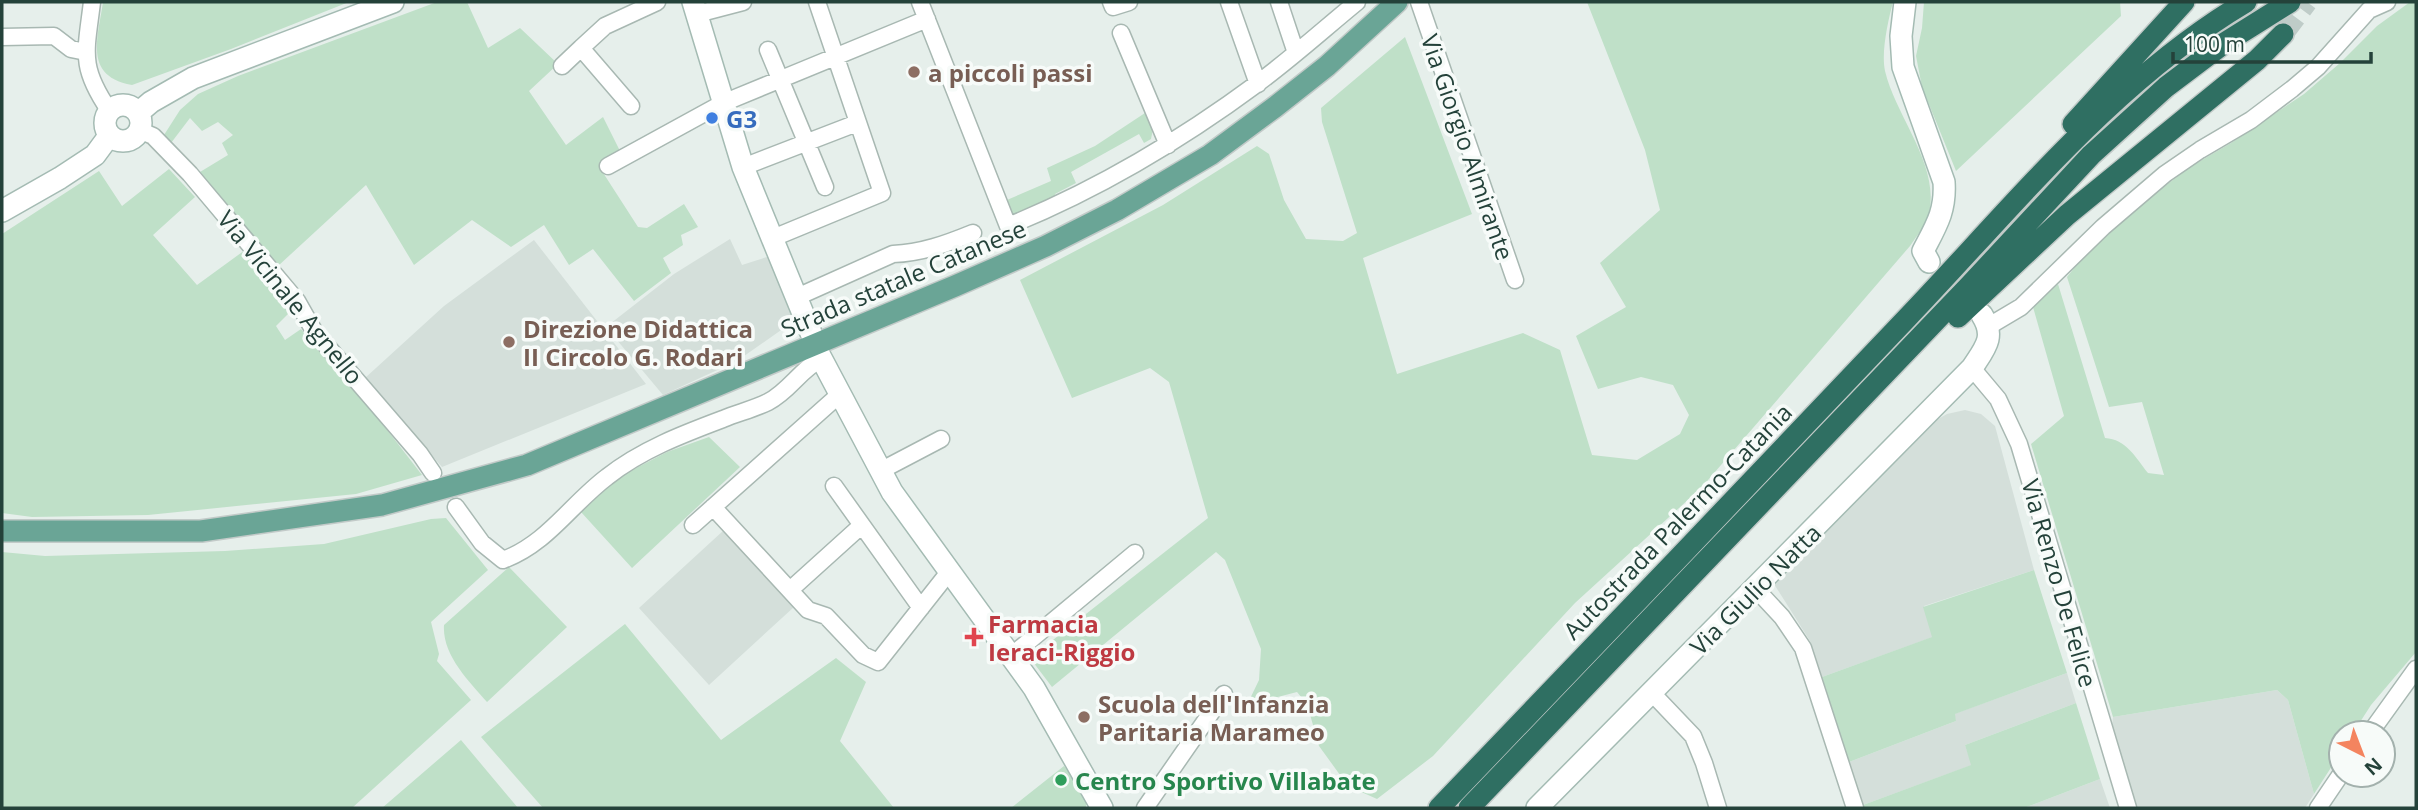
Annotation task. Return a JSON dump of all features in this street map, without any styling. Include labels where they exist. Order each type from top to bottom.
[{"type":"highway","points":[[2150,38],[2177,2]]},
{"type":"highway","points":[[1711,525],[2184,2]]},
{"type":"highway","name":"Autostrada Palermo-Catania","points":[[1439,808],[2083,131],[2165,59],[2225,14],[2246,2]]},
{"type":"highway","name":"Autostrada Palermo-Catania","points":[[1469,808],[2121,126],[2166,87],[2223,44],[2290,2]]},
{"type":"highway","points":[[1821,440],[1899,376],[1952,322],[2067,215],[2257,60],[2283,34]]},
{"type":"main road","name":"Strada statale Catanese","points":[[2,531],[201,531],[382,505],[527,465],[967,281],[1046,246],[1117,210],[1210,155],[1275,107],[1326,66],[1397,2]]},
{"type":"street","points":[[92,2],[86,52],[87,69],[94,87],[109,110]]},
{"type":"street","points":[[139,121],[134,108],[124,104],[109,110],[104,122],[109,136],[120,141],[132,139],[151,102],[193,78],[393,2]]},
{"type":"street","points":[[562,66],[605,26],[657,2]]},
{"type":"street","points":[[743,2],[695,8],[743,167],[811,333]]},
{"type":"street","points":[[773,238],[882,194],[817,2]]},
{"type":"street","points":[[920,2],[1009,226],[1056,207],[1168,145],[1258,84],[1357,2]]},
{"type":"street","points":[[1229,2],[1258,84]]},
{"type":"street","points":[[1279,2],[1296,53]]},
{"type":"street","points":[[1905,2],[1901,36],[1903,67],[1944,182],[1945,201],[1940,218],[1923,251],[1928,262]]},
{"type":"street","points":[[1986,320],[2021,307],[2103,227],[2165,174],[2251,120],[2292,89],[2318,67],[2368,10],[2387,2]]},
{"type":"street","name":"Via Giorgio Almirante","points":[[1418,6],[1515,280]]},
{"type":"street","points":[[608,166],[723,103],[927,19]]},
{"type":"street","points":[[1121,33],[1168,145]]},
{"type":"street","points":[[2,37],[54,36],[71,50],[86,52]]},
{"type":"street","points":[[581,48],[631,106]]},
{"type":"street","points":[[768,50],[825,187]]},
{"type":"street","name":"Via Vicinale Agnello","points":[[139,121],[190,174],[297,301],[314,331],[381,407],[433,473]]},
{"type":"street","points":[[743,167],[857,123]]},
{"type":"street","points":[[2,211],[94,156],[109,136]]},
{"type":"street","points":[[797,297],[893,254],[909,254],[972,233]]},
{"type":"street","name":"Via Giulio Natta","points":[[1537,808],[1972,368],[1987,344],[1986,320]]},
{"type":"street","points":[[456,508],[482,543],[503,560],[521,554],[606,478],[629,462],[692,431],[769,402],[793,386],[811,364],[821,358],[892,492],[1034,688],[1102,808]]},
{"type":"street","name":"Via Renzo De Felice","points":[[1972,368],[1998,399],[2019,444],[2128,808]]},
{"type":"street","points":[[694,525],[840,394]]},
{"type":"street","points":[[880,471],[941,439]]},
{"type":"street","points":[[834,486],[921,608]]},
{"type":"street","points":[[713,507],[808,610],[827,616],[863,655],[878,662],[949,572]]},
{"type":"street","points":[[790,590],[862,525]]},
{"type":"street","points":[[1011,656],[1135,553]]},
{"type":"street","points":[[1755,588],[1782,617],[1803,648],[1855,808]]},
{"type":"street","points":[[2380,719],[2416,669]]},
{"type":"street","points":[[1652,693],[1693,736],[1718,808]]},
{"type":"street","points":[[1145,808],[1224,694]]},
{"type":"street","points":[[2318,808],[2331,789]]},
{"type":"shaded area","points":[[730,239],[742,265],[770,256],[794,321],[737,361],[663,395],[606,327],[674,274]]},
{"type":"shaded area","name":"Direzione Didattica II Circolo G. Rodari","points":[[534,240],[646,384],[442,467],[365,378],[444,306]]},
{"type":"shaded area","points":[[1965,410],[1981,414],[1995,426],[2034,570],[1924,606],[1933,637],[1822,677],[1810,641],[1774,584],[1931,423],[1947,414]]},
{"type":"shaded area","points":[[724,530],[794,607],[709,685],[639,608]]},
{"type":"shaded area","points":[[2067,673],[2076,703],[1965,745],[1972,765],[1863,805],[1849,762],[1956,721],[1954,714]]},
{"type":"shaded area","points":[[2277,690],[2288,700],[2314,794],[2305,808],[2135,808],[2112,727],[2113,717]]},
{"type":"shaded area","points":[[2100,779],[2110,808],[2024,808]]},
{"type":"green space","points":[[103,2],[349,2],[132,85],[116,80],[106,73],[100,64],[97,42]]},
{"type":"green space","points":[[437,2],[467,2],[488,48],[520,28],[558,64],[529,91],[566,145],[603,117],[620,151],[600,168],[638,227],[647,228],[684,204],[698,227],[681,235],[683,245],[663,258],[671,273],[634,301],[593,249],[569,265],[544,225],[511,247],[472,220],[414,265],[366,185],[278,266],[200,172],[228,155],[222,143],[233,135],[218,122],[202,131],[190,118],[171,143],[164,135],[180,110],[198,94],[238,76]]},
{"type":"green space","points":[[1587,2],[1893,2],[1884,46],[1885,71],[1890,88],[1923,159],[1931,195],[1928,217],[1910,246],[1702,487],[1575,603],[1433,756],[1377,799],[1348,786],[1319,746],[1307,704],[1297,692],[1247,705],[1259,680],[1261,649],[1225,560],[1216,552],[1052,687],[1030,658],[1208,518],[1169,382],[1150,368],[1072,398],[1020,280],[1163,205],[1257,146],[1269,154],[1284,200],[1306,239],[1343,241],[1357,233],[1322,122],[1321,108],[1405,37],[1472,214],[1363,258],[1397,374],[1523,333],[1560,350],[1592,455],[1637,460],[1680,434],[1689,415],[1673,385],[1641,377],[1598,389],[1576,336],[1626,307],[1600,263],[1660,210],[1645,150]]},
{"type":"green space","points":[[1924,2],[2120,2],[2121,16],[1956,171],[1922,87],[1916,56]]},
{"type":"green space","points":[[2410,2],[2416,2],[2416,652],[2362,719],[2327,719],[2327,774],[2314,794],[2288,700],[2277,690],[2113,717],[2031,444],[2064,416],[2033,307],[2058,284],[2105,438],[2125,446],[2148,473],[2164,475],[2142,402],[2109,407],[2067,277],[2079,262],[2136,208],[2190,167],[2304,94],[2377,26]]},
{"type":"green space","points":[[1145,113],[1153,129],[1151,139],[1144,143],[1139,134],[1071,172],[1076,183],[1055,194],[1056,199],[1012,218],[1000,203],[1051,181],[1047,168],[1095,146]]},
{"type":"green space","points":[[169,169],[195,197],[153,235],[197,285],[245,250],[295,307],[276,326],[285,340],[301,329],[364,400],[422,475],[356,494],[148,515],[32,517],[2,513],[2,234],[99,171],[122,206]]},
{"type":"green space","points":[[709,437],[740,467],[632,568],[581,512],[619,477],[667,452]]},
{"type":"green space","points":[[446,518],[488,570],[431,622],[439,654],[437,661],[471,700],[352,808],[2,808],[2,552],[45,556],[225,551],[324,544],[431,519]]},
{"type":"green space","points":[[509,567],[567,627],[487,702],[452,657],[447,647],[444,625]]},
{"type":"green space","points":[[2034,570],[2067,673],[1955,714],[1956,721],[1849,762],[1822,677],[1932,637],[1923,607]]},
{"type":"green space","points":[[625,624],[721,740],[836,658],[866,682],[840,741],[894,808],[543,808],[481,737]]},
{"type":"green space","points":[[2076,703],[2100,779],[2024,808],[1864,808],[1863,805],[1971,765],[1965,745]]},
{"type":"green space","points":[[461,740],[518,808],[382,808]]},
{"type":"green space","name":"Centro Sportivo Villabate","points":[[1064,766],[1086,793],[1086,808],[1011,808]]},
{"type":"tunnel","points":[[2283,34],[2307,2]]},
{"type":"place","name":"a piccoli passi","points":[[914,72]]},
{"type":"place","name":"G3","points":[[712,118]]},
{"type":"place","name":"Direzione Didattica II Circolo G. Rodari","points":[[509,342]]},
{"type":"place","name":"Farmacia Ieraci-Riggio","points":[[974,637]]},
{"type":"place","name":"Scuola dell'Infanzia Paritaria Marameo","points":[[1084,717]]},
{"type":"place","name":"Centro Sportivo Villabate","points":[[1061,780]]}]
